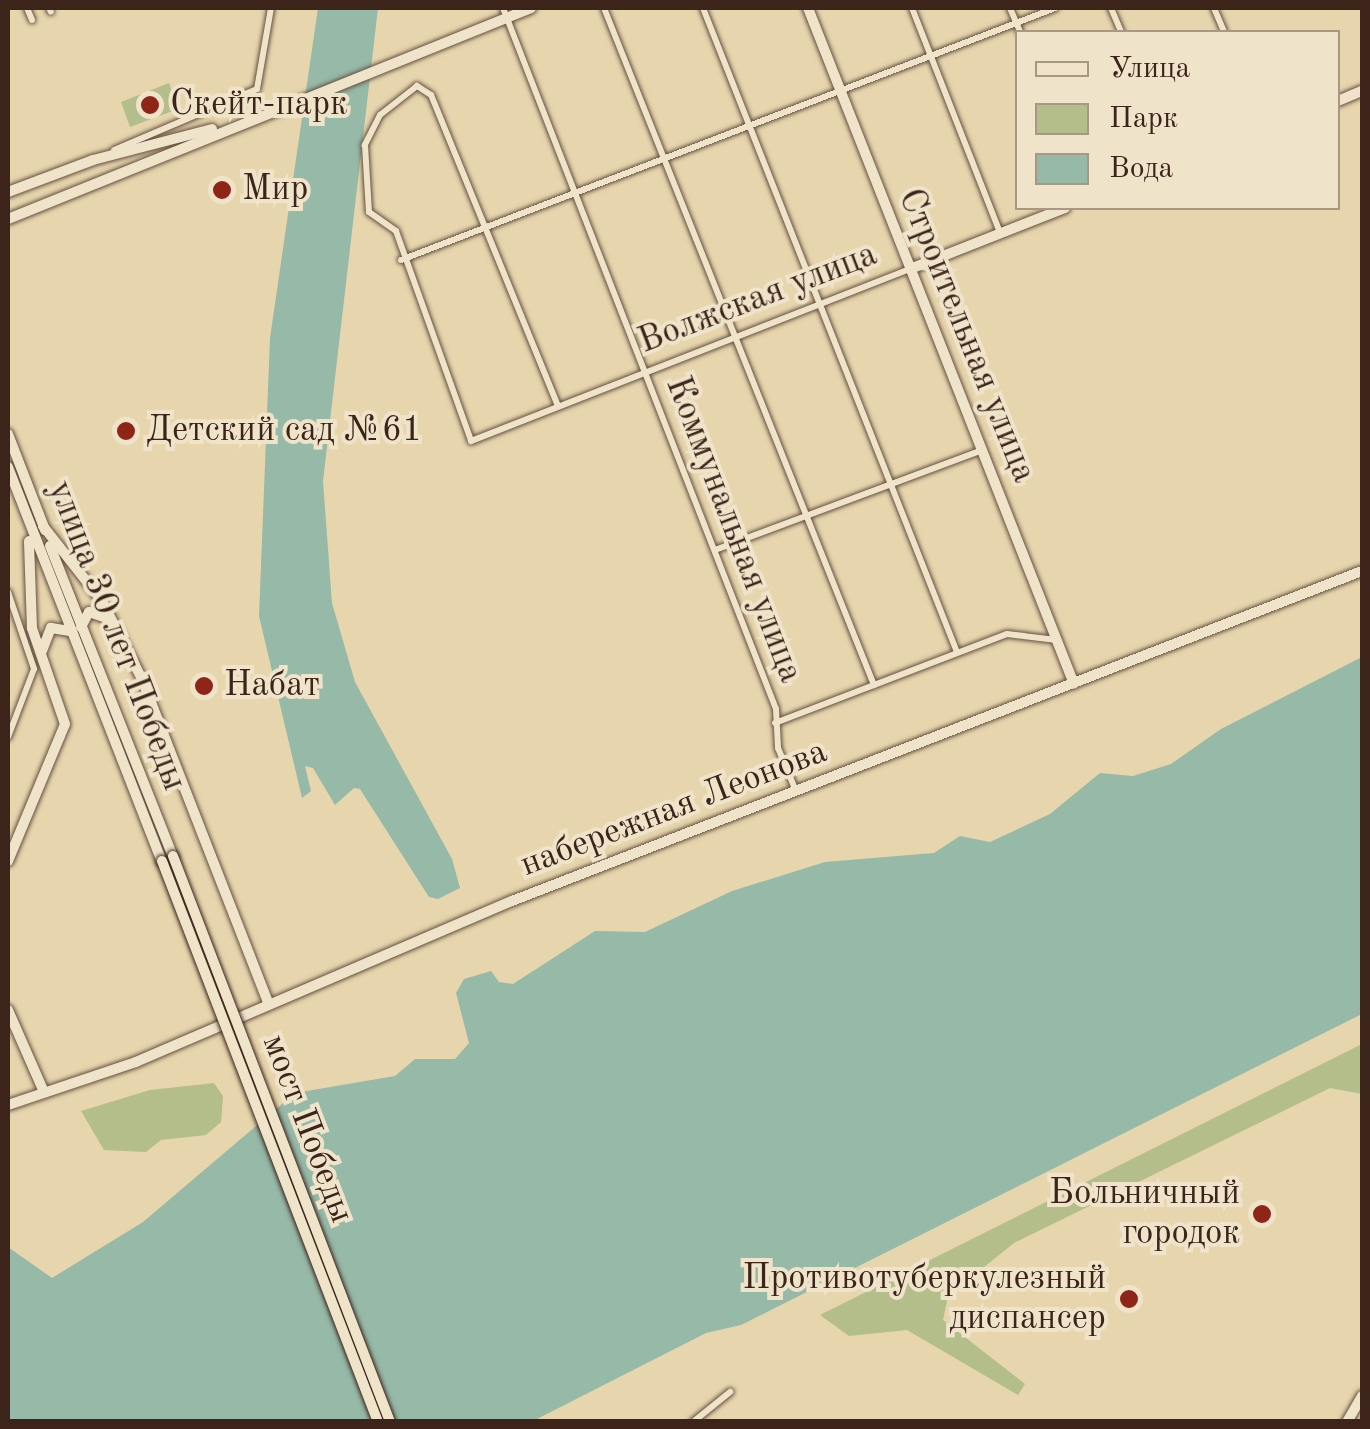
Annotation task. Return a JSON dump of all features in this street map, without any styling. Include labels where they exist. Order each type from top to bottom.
[{"type":"main road","points":[[8,219],[378,69],[505,12],[532,8]]},
{"type":"main road","name":"Строительная улица","points":[[808,8],[1074,684]]},
{"type":"main road","points":[[8,192],[93,160],[266,113]]},
{"type":"main road","points":[[136,148],[142,167]]},
{"type":"main road","name":"Волжская улица","points":[[910,269],[1059,210]]},
{"type":"main road","name":"улица 30 лет Победы","points":[[8,434],[43,526],[75,629],[168,859]]},
{"type":"main road","points":[[8,468],[75,629]]},
{"type":"main road","points":[[8,862],[64,724],[31,614],[35,562],[14,485]]},
{"type":"main road","name":"улица 30 лет Победы","points":[[43,526],[92,586],[175,752],[268,1004]]},
{"type":"main road","name":"набережная Леонова","points":[[8,1105],[136,1062],[268,1004],[796,792],[1362,572]]},
{"type":"main road","points":[[42,652],[51,628],[75,629],[93,611],[112,624]]},
{"type":"main road","points":[[168,859],[378,1422]]},
{"type":"main road","name":"мост Победы","points":[[168,859],[390,1422]]},
{"type":"main road","points":[[8,1010],[44,1092]]},
{"type":"main road","points":[[1347,1422],[1362,1396]]},
{"type":"street","points":[[27,8],[32,20]]},
{"type":"street","points":[[93,160],[257,89],[271,8]]},
{"type":"street","points":[[604,8],[803,516],[874,685]]},
{"type":"street","points":[[702,8],[957,652]]},
{"type":"street","points":[[912,8],[1000,232]]},
{"type":"street","points":[[1010,8],[1019,30]]},
{"type":"street","points":[[558,406],[487,228],[431,95],[417,86],[380,115],[365,145],[369,212],[396,231],[401,260],[487,228],[576,194],[1055,8]]},
{"type":"street","name":"Коммунальная улица","points":[[505,12],[776,709],[775,722],[796,792]]},
{"type":"street","points":[[174,124],[170,133],[179,138]]},
{"type":"street","name":"Волжская улица","points":[[401,260],[471,441],[910,269]]},
{"type":"street","points":[[715,550],[980,450]]},
{"type":"street","points":[[8,592],[34,670],[8,738]]},
{"type":"street","points":[[775,722],[1007,634],[1057,640]]},
{"type":"street","points":[[693,1422],[730,1392]]},
{"type":"green space","name":"Скейт-парк","points":[[169,83],[178,109],[130,127],[121,102]]},
{"type":"green space","points":[[1362,1044],[1362,1094],[1330,1088],[1014,1243],[948,1296],[943,1320],[1025,1384],[1018,1395],[907,1330],[849,1336],[820,1315]]},
{"type":"green space","points":[[214,1083],[223,1096],[221,1122],[206,1135],[161,1140],[146,1152],[104,1150],[81,1111],[150,1090]]},
{"type":"water","points":[[318,8],[378,8],[323,481],[332,603],[355,682],[452,859],[460,888],[438,899],[429,897],[360,789],[354,788],[335,805],[313,768],[305,766],[311,791],[302,798],[259,616],[270,338]]},
{"type":"water","points":[[1362,657],[1362,1014],[741,1325],[706,1333],[533,1421],[8,1421],[8,1247],[52,1278],[143,1222],[295,1093],[395,1076],[415,1059],[455,1059],[469,1043],[456,993],[464,979],[491,971],[499,982],[513,984],[595,931],[645,932],[732,891],[825,862],[934,853],[960,836],[990,842],[1050,814],[1100,773],[1133,776],[1171,764],[1221,729]]},
{"type":"place","name":"Скейт-парк","points":[[150,105]]},
{"type":"place","name":"Мир","points":[[222,190]]},
{"type":"place","name":"Детский сад №61","points":[[126,431]]},
{"type":"place","name":"Набат","points":[[204,686]]},
{"type":"place","name":"Больничный городок","points":[[1262,1214]]},
{"type":"place","name":"Противотуберкулезный диспансер","points":[[1129,1299]]}]
